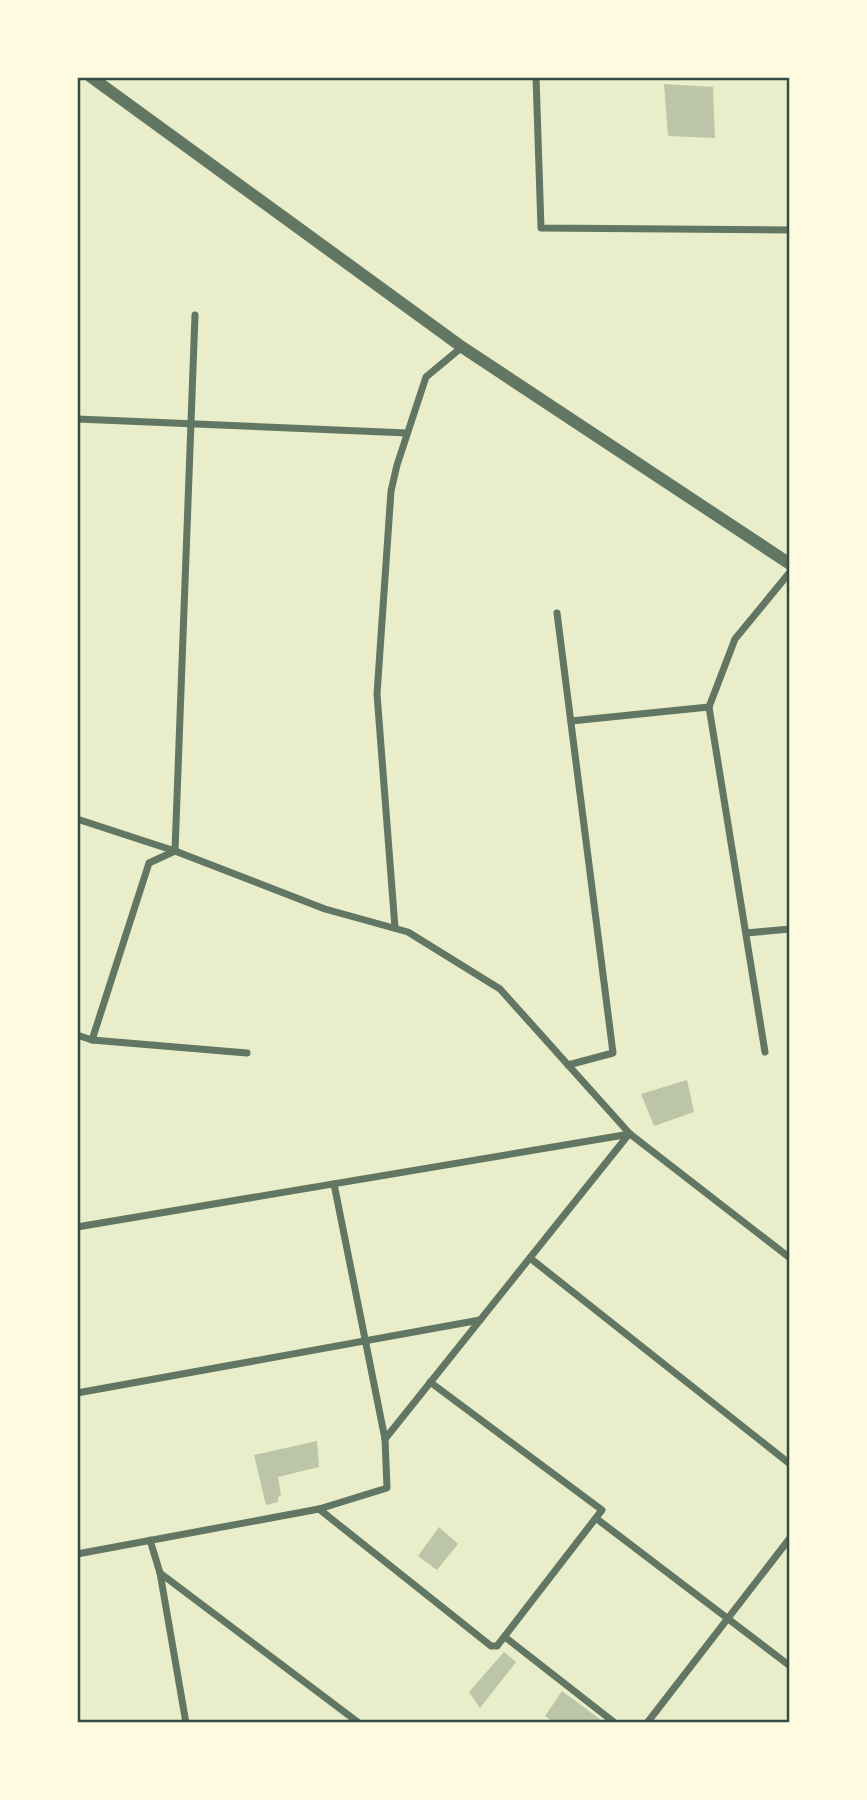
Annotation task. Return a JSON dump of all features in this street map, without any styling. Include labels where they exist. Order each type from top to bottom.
[{"type":"street","points":[[90,77],[462,347],[790,564]]},
{"type":"street","points":[[536,77],[541,228],[790,230]]},
{"type":"street","points":[[175,851],[195,315]]},
{"type":"street","points":[[395,928],[377,694],[391,491],[426,377],[462,347]]},
{"type":"street","points":[[77,419],[190,426],[407,433]]},
{"type":"street","points":[[765,1052],[709,707],[735,639],[790,572]]},
{"type":"street","points":[[557,613],[613,1052],[568,1065]]},
{"type":"street","points":[[571,721],[709,707]]},
{"type":"street","points":[[77,819],[175,851],[325,909],[408,932],[500,989],[629,1134],[790,1258]]},
{"type":"street","points":[[92,1040],[149,863],[175,851]]},
{"type":"street","points":[[746,933],[790,929]]},
{"type":"street","points":[[77,1035],[92,1040],[247,1053]]},
{"type":"street","points":[[77,1227],[629,1134]]},
{"type":"street","points":[[385,1439],[629,1134]]},
{"type":"street","points":[[77,1554],[319,1509],[387,1488],[385,1439],[334,1184]]},
{"type":"street","points":[[530,1258],[790,1464]]},
{"type":"street","points":[[77,1393],[480,1320]]},
{"type":"street","points":[[319,1509],[491,1646],[497,1647],[597,1519],[601,1507],[430,1382]]},
{"type":"street","points":[[597,1519],[790,1666]]},
{"type":"street","points":[[647,1723],[790,1538]]},
{"type":"street","points":[[150,1540],[160,1573],[186,1723]]},
{"type":"street","points":[[160,1573],[359,1723]]},
{"type":"street","points":[[505,1637],[615,1723]]},
{"type":"building","points":[[664,84],[713,87],[715,138],[668,136]]},
{"type":"building","points":[[687,1080],[694,1112],[654,1126],[641,1094]]},
{"type":"building","points":[[317,1441],[319,1467],[278,1477],[281,1495],[278,1502],[266,1505],[254,1455]]},
{"type":"building","points":[[439,1527],[458,1544],[437,1570],[418,1556]]},
{"type":"building","points":[[504,1652],[516,1662],[480,1708],[469,1692]]},
{"type":"building","points":[[562,1691],[601,1720],[599,1723],[555,1723],[545,1716]]}]
